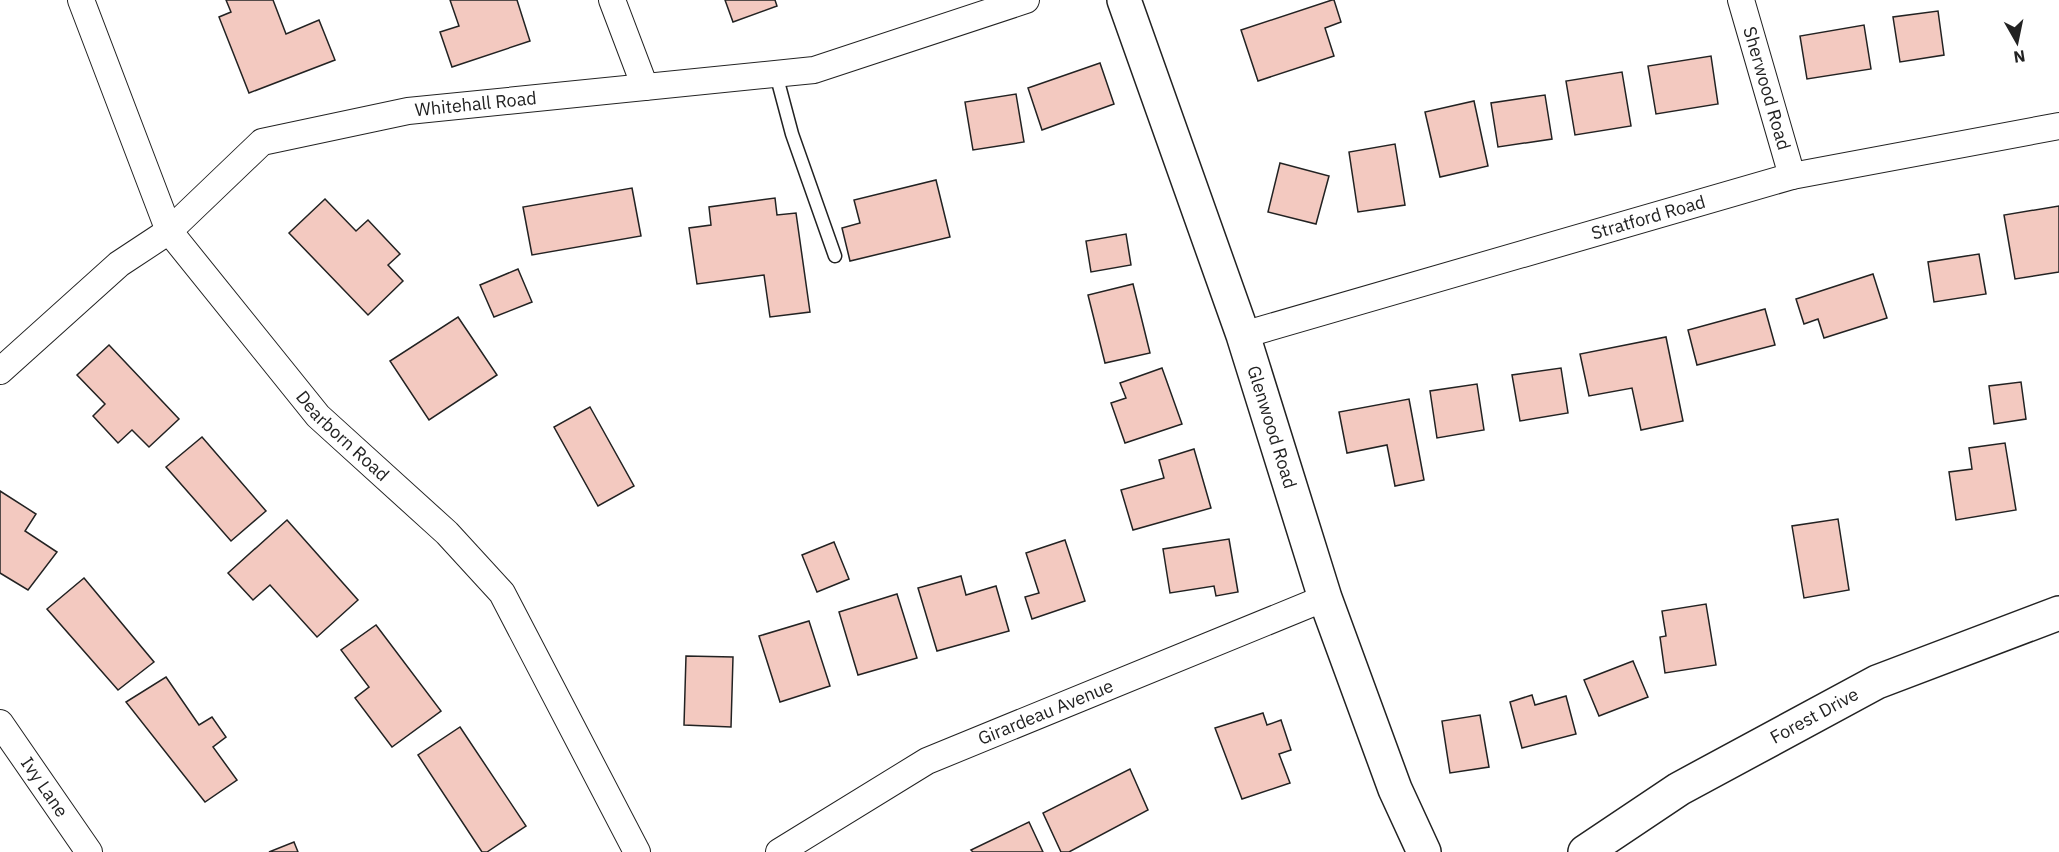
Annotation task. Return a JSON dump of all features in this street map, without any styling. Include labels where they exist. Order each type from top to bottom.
[{"type":"street","name":"Dearborn Road","points":[[81,0],[169,231],[318,416],[447,533],[502,593],[637,852]]},
{"type":"street","points":[[612,0],[645,87]]},
{"type":"street","name":"Whitehall Road","points":[[0,371],[119,264],[169,231],[262,142],[408,111],[814,70],[1026,0]]},
{"type":"street","name":"Glenwood Road","points":[[1124,0],[1243,335],[1324,598],[1395,789],[1424,852]]},
{"type":"street","name":"Sherwood Road","points":[[1741,0],[1792,176]]},
{"type":"street","name":"Stratford Road","points":[[1243,335],[1792,176],[2059,126]]},
{"type":"street","name":"Girardeau Avenue","points":[[779,852],[927,761],[1324,598]]},
{"type":"street","name":"Forest Drive","points":[[1585,852],[1679,789],[1877,682],[2059,613]]},
{"type":"street","name":"Ivy Lane","points":[[0,723],[89,852]]},
{"type":"lane","points":[[776,74],[792,134],[835,256]]},
{"type":"building","points":[[226,0],[273,0],[286,34],[319,20],[335,60],[249,93],[219,17],[231,12]]},
{"type":"building","points":[[450,0],[517,0],[530,41],[452,67],[440,32],[459,26]]},
{"type":"building","points":[[725,0],[775,0],[777,6],[733,22]]},
{"type":"building","points":[[1334,0],[1341,22],[1325,28],[1334,56],[1258,81],[1241,30]]},
{"type":"building","points":[[1938,11],[1944,55],[1900,62],[1893,17]]},
{"type":"building","points":[[1864,25],[1871,69],[1807,79],[1800,36]]},
{"type":"building","points":[[1711,56],[1718,104],[1656,114],[1648,66]]},
{"type":"building","points":[[1100,63],[1114,104],[1042,130],[1028,88]]},
{"type":"building","points":[[1622,72],[1631,126],[1575,135],[1566,81]]},
{"type":"building","points":[[1016,94],[1024,142],[973,150],[965,102]]},
{"type":"building","points":[[1545,95],[1552,139],[1498,147],[1491,103]]},
{"type":"building","points":[[1474,101],[1488,166],[1440,177],[1425,112]]},
{"type":"building","points":[[1395,144],[1405,205],[1358,212],[1349,152]]},
{"type":"building","points":[[1280,163],[1329,176],[1316,224],[1268,212]]},
{"type":"building","points":[[936,180],[950,237],[850,261],[842,228],[860,223],[854,200]]},
{"type":"building","points":[[632,188],[641,236],[532,255],[523,207]]},
{"type":"building","points":[[775,198],[777,215],[796,213],[810,312],[770,317],[764,275],[697,284],[689,228],[711,225],[709,207]]},
{"type":"building","points":[[325,199],[356,231],[368,220],[400,254],[388,265],[403,281],[368,315],[289,233]]},
{"type":"building","points":[[2059,206],[2059,272],[2015,279],[2004,215]]},
{"type":"building","points":[[1126,234],[1131,265],[1091,272],[1086,241]]},
{"type":"building","points":[[1979,254],[1986,294],[1934,302],[1928,262]]},
{"type":"building","points":[[518,269],[532,302],[494,317],[480,285]]},
{"type":"building","points":[[1873,274],[1887,318],[1824,338],[1818,319],[1804,324],[1796,299]]},
{"type":"building","points":[[1133,284],[1150,353],[1105,363],[1088,295]]},
{"type":"building","points":[[1765,309],[1775,345],[1697,365],[1688,330]]},
{"type":"building","points":[[458,317],[497,375],[429,420],[390,361]]},
{"type":"building","points":[[1666,337],[1683,421],[1641,430],[1632,388],[1589,396],[1580,354]]},
{"type":"building","points":[[109,345],[179,419],[149,447],[132,430],[118,443],[93,416],[105,404],[77,375]]},
{"type":"building","points":[[1162,368],[1182,424],[1125,443],[1111,403],[1126,398],[1120,383]]},
{"type":"building","points":[[1561,368],[1568,413],[1520,421],[1512,375]]},
{"type":"building","points":[[2021,382],[2026,419],[1994,424],[1989,386]]},
{"type":"building","points":[[1477,384],[1484,430],[1437,438],[1430,391]]},
{"type":"building","points":[[1409,399],[1424,480],[1395,486],[1387,445],[1347,453],[1339,412]]},
{"type":"building","points":[[590,407],[634,486],[598,506],[554,427]]},
{"type":"building","points":[[202,437],[266,511],[231,541],[166,467]]},
{"type":"building","points":[[2005,443],[2016,510],[1956,520],[1949,472],[1972,469],[1969,448]]},
{"type":"building","points":[[1194,449],[1211,508],[1133,530],[1121,490],[1164,478],[1159,460]]},
{"type":"building","points":[[0,491],[36,514],[25,531],[57,552],[28,590],[0,573]]},
{"type":"building","points":[[1838,519],[1849,590],[1804,598],[1792,526]]},
{"type":"building","points":[[287,520],[358,600],[317,637],[270,585],[253,600],[228,573]]},
{"type":"building","points":[[1229,539],[1238,592],[1216,596],[1214,586],[1170,593],[1163,549]]},
{"type":"building","points":[[1065,540],[1085,601],[1032,619],[1025,597],[1039,593],[1026,553]]},
{"type":"building","points":[[834,542],[849,579],[817,592],[802,555]]},
{"type":"building","points":[[961,576],[966,595],[996,586],[1009,631],[937,651],[918,588]]},
{"type":"building","points":[[84,578],[154,662],[118,690],[47,609]]},
{"type":"building","points":[[897,594],[917,658],[858,675],[839,612]]},
{"type":"building","points":[[1706,604],[1716,665],[1665,673],[1660,637],[1666,636],[1662,611]]},
{"type":"building","points":[[809,621],[830,686],[780,702],[759,636]]},
{"type":"building","points":[[376,625],[441,711],[392,747],[355,698],[369,687],[341,650]]},
{"type":"building","points":[[686,656],[733,657],[731,727],[684,725]]},
{"type":"building","points":[[1633,661],[1648,697],[1599,716],[1584,680]]},
{"type":"building","points":[[166,677],[199,725],[212,717],[226,737],[213,747],[237,780],[205,802],[126,702]]},
{"type":"building","points":[[1532,695],[1535,705],[1566,696],[1576,734],[1522,748],[1510,702]]},
{"type":"building","points":[[1263,713],[1267,725],[1281,720],[1291,750],[1279,754],[1290,783],[1242,799],[1215,728]]},
{"type":"building","points":[[1480,715],[1489,767],[1450,773],[1442,721]]},
{"type":"building","points":[[460,727],[526,826],[487,852],[482,852],[418,755]]},
{"type":"building","points":[[1130,769],[1148,810],[1069,852],[1061,852],[1043,813]]},
{"type":"building","points":[[1029,822],[1043,852],[973,852],[971,850]]},
{"type":"building","points":[[294,842],[298,852],[269,852]]}]
